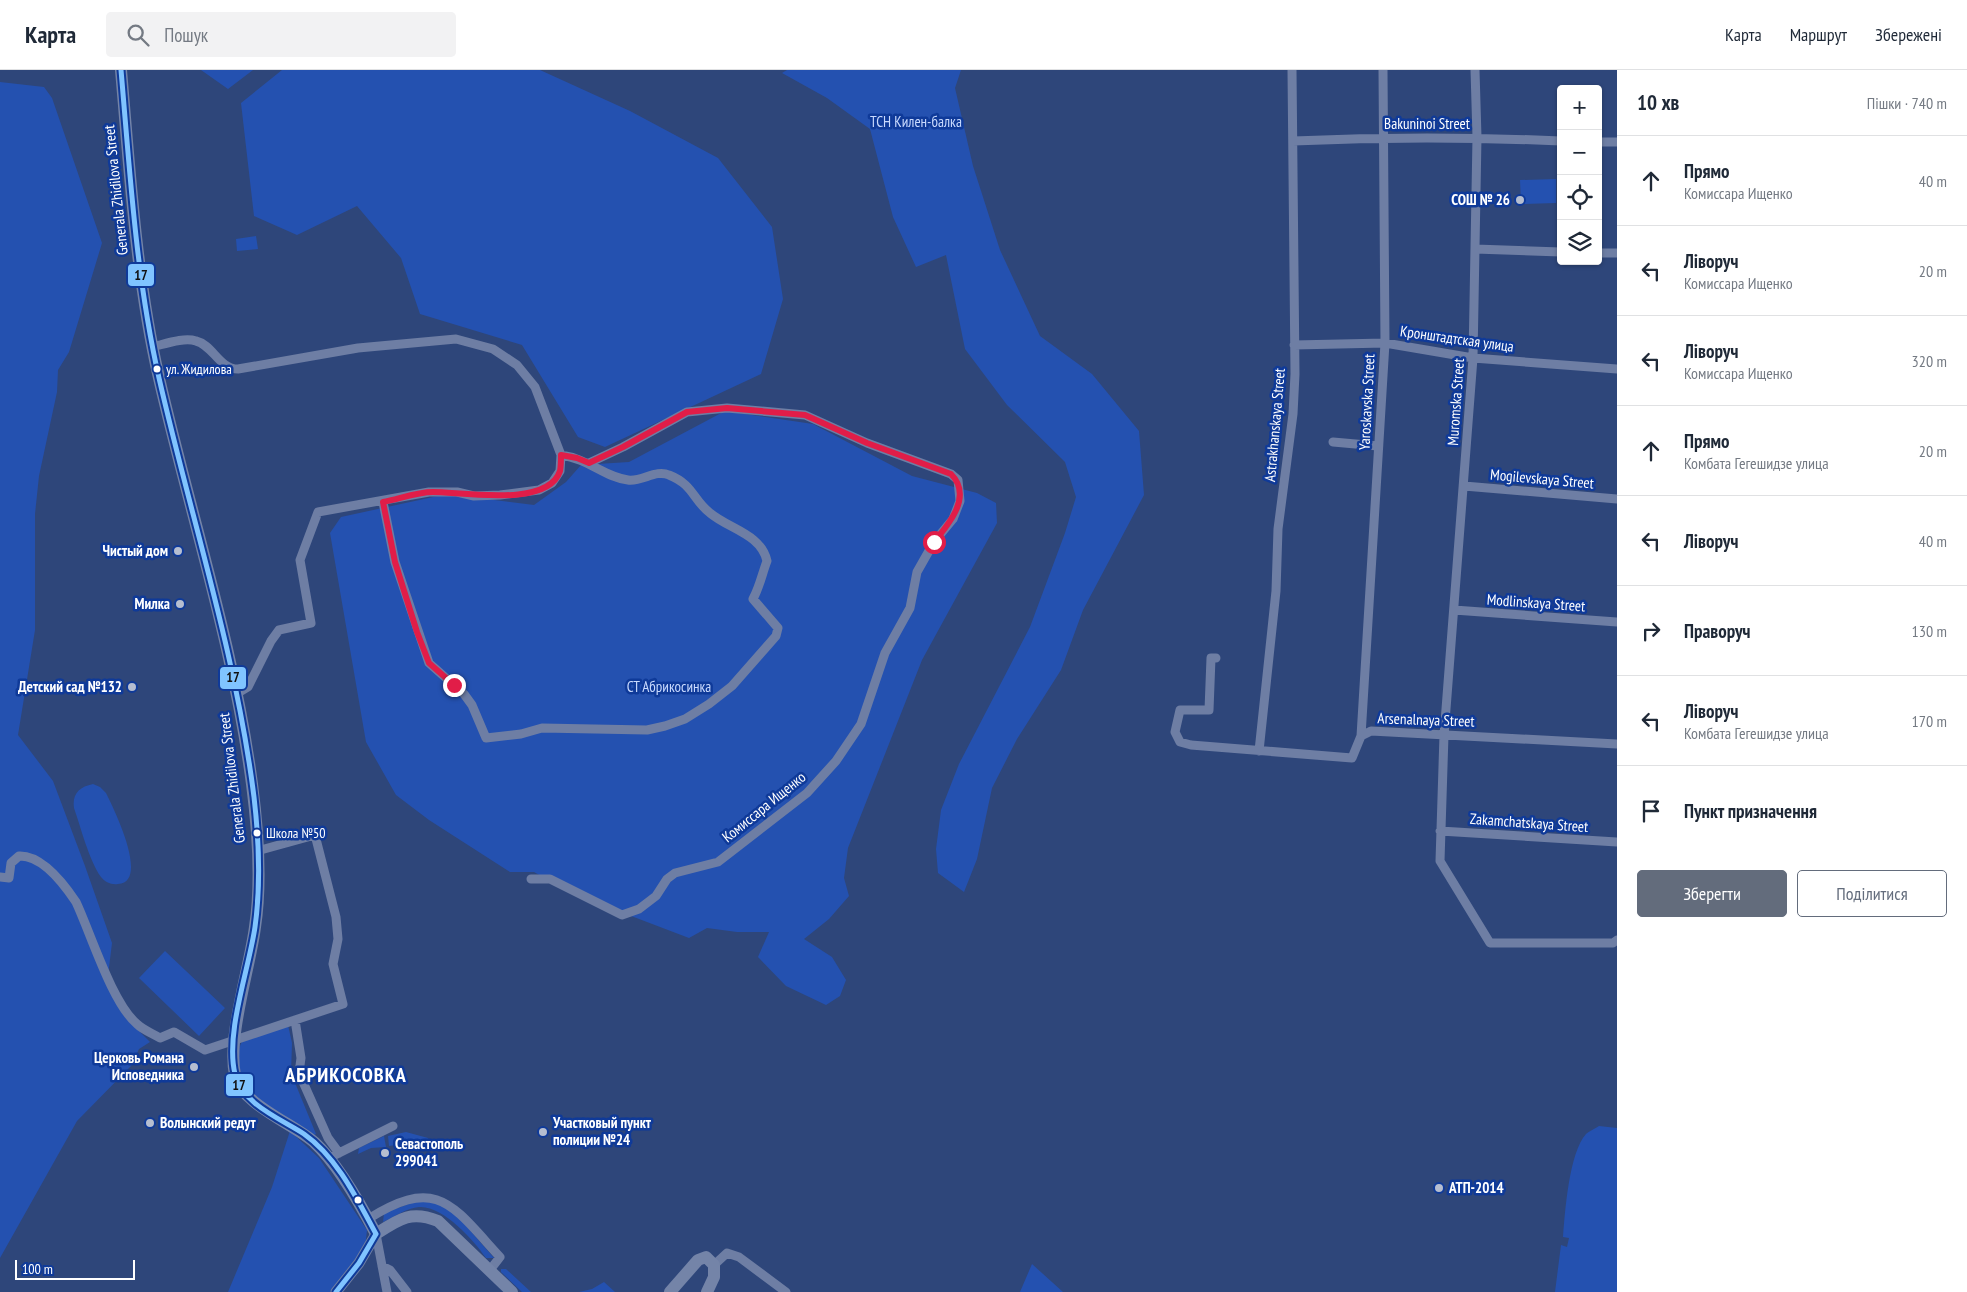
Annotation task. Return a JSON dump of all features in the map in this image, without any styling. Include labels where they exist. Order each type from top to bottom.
[{"type":"main road","name":"Generala Zhidilova Street","points":[[121,70],[140,268],[152,347],[238,693],[252,787],[257,851],[258,911],[235,1039],[235,1075],[243,1090],[255,1102],[294,1126],[333,1155],[376,1234]]},
{"type":"main road","points":[[376,1234],[395,1222],[413,1215],[425,1216],[444,1226],[512,1292]]},
{"type":"main road","points":[[670,1292],[698,1260],[710,1261],[714,1277],[707,1292]]},
{"type":"street","name":"Astrakhanskaya Street","points":[[1259,751],[1276,592],[1278,529],[1293,414],[1292,70]]},
{"type":"street","name":"Yaroskavska Street","points":[[1361,736],[1384,343],[1384,70]]},
{"type":"street","name":"Muromska Street","points":[[1474,70],[1477,137],[1473,358],[1444,734],[1440,861],[1490,943],[1613,943],[1617,940]]},
{"type":"street","name":"Bakuninoi Street","points":[[1293,141],[1384,137],[1477,137],[1557,141]]},
{"type":"street","points":[[1602,142],[1617,142]]},
{"type":"street","points":[[1475,249],[1557,252]]},
{"type":"street","points":[[1602,253],[1617,253]]},
{"type":"street","points":[[152,347],[197,341],[208,348],[228,367],[238,369],[358,348],[456,339],[493,349],[517,365],[535,387],[561,455],[560,471],[552,483],[539,490],[474,496],[457,492],[429,492],[383,502],[318,512],[300,560],[311,624],[279,630],[271,641],[248,687],[238,693]]},
{"type":"street","name":"Кронштадтская улица","points":[[1294,345],[1384,343],[1473,358],[1617,369]]},
{"type":"street","name":"Комиссара Ищенко","points":[[531,879],[550,879],[622,915],[639,909],[650,901],[667,879],[675,873],[718,862],[807,793],[836,761],[861,724],[885,653],[910,608],[917,572],[934,542],[953,519],[960,501],[958,480],[951,474],[867,443],[805,415],[727,408],[687,412],[623,447],[589,463]]},
{"type":"street","points":[[1333,442],[1378,446]]},
{"type":"street","points":[[383,502],[395,562],[429,663],[464,694],[472,705],[486,738],[521,734],[542,728],[648,730],[684,719],[709,704],[732,686],[776,636],[778,628],[753,599],[760,586],[761,575],[768,561],[763,547],[747,535],[710,514],[686,484],[680,480],[659,473],[635,481],[614,478],[589,463],[577,458],[561,455]]},
{"type":"street","name":"Mogilevskaya Street","points":[[1464,486],[1617,499]]},
{"type":"street","name":"Modlinskaya Street","points":[[1454,610],[1617,622]]},
{"type":"street","name":"Arsenalnaya Street","points":[[1216,658],[1211,658],[1209,710],[1180,710],[1176,720],[1175,732],[1180,742],[1191,745],[1352,758],[1361,736],[1372,731],[1617,744]]},
{"type":"street","name":"Zakamchatskaya Street","points":[[1440,831],[1617,842]]},
{"type":"street","points":[[0,877],[9,878],[11,863],[19,856],[27,856],[47,868],[61,882],[76,902],[124,1010],[143,1029],[160,1038],[174,1032],[205,1050],[343,1004],[333,964],[338,939],[336,917],[315,835],[257,851]]},
{"type":"street","points":[[295,1020],[300,1058],[299,1072],[328,1138],[333,1155],[393,1126]]},
{"type":"street","points":[[368,1219],[392,1204],[408,1199],[441,1200],[464,1218],[500,1257],[490,1270]]},
{"type":"street","points":[[376,1234],[387,1292]]},
{"type":"street","points":[[336,1292],[359,1263],[376,1234]]},
{"type":"street","points":[[710,1261],[727,1253],[739,1257],[786,1292]]},
{"type":"street","points":[[382,1266],[390,1270],[407,1292]]},
{"type":"green space","points":[[201,70],[253,70],[228,89]]},
{"type":"green space","points":[[282,70],[540,70],[630,111],[718,158],[772,227],[783,299],[761,374],[605,447],[578,437],[522,345],[420,314],[401,258],[357,206],[297,235],[254,216],[241,103]]},
{"type":"green space","name":"ТСН Килен-балка","points":[[787,70],[961,70],[955,88],[973,166],[1000,250],[1040,336],[1092,374],[1139,431],[1144,495],[1083,610],[1061,670],[1017,739],[992,788],[977,859],[964,892],[938,873],[936,849],[941,810],[959,764],[1030,627],[1065,533],[1076,497],[1065,462],[1007,405],[965,349],[946,255],[916,267],[893,217],[870,129],[827,98],[782,73]]},
{"type":"green space","points":[[0,82],[44,87],[52,98],[102,243],[69,352],[58,370],[57,392],[39,476],[35,514],[35,630],[18,735],[53,781],[85,866],[112,943],[107,984],[124,1016],[150,1042],[139,1049],[131,1066],[77,1121],[0,1258]]},
{"type":"green space","points":[[1556,179],[1556,203],[1521,204],[1520,180]]},
{"type":"green space","points":[[256,236],[258,249],[237,251],[236,239]]},
{"type":"green space","name":"СТ Абрикосинка","points":[[725,411],[813,424],[912,476],[977,493],[996,503],[997,523],[922,660],[848,848],[844,878],[849,896],[829,919],[804,939],[832,957],[846,980],[840,996],[826,1005],[786,986],[758,957],[769,932],[737,932],[707,928],[689,938],[576,895],[534,872],[510,872],[429,820],[396,795],[366,742],[330,533],[341,517],[447,494],[534,505],[566,482],[581,465],[629,462]]},
{"type":"green space","points":[[93,784],[100,787],[106,793],[127,844],[131,871],[127,880],[118,884],[106,882],[101,877],[89,853],[74,808],[75,795],[80,789]]},
{"type":"green space","points":[[165,951],[225,1008],[199,1036],[139,978]]},
{"type":"green space","points":[[288,1025],[292,1043],[291,1073],[316,1134],[312,1136],[254,1097],[243,1087],[238,1075],[237,1057],[243,1039]]},
{"type":"green space","points":[[1599,1126],[1617,1128],[1617,1292],[1555,1292],[1561,1245],[1567,1247],[1569,1238],[1563,1237],[1572,1168],[1580,1143],[1586,1134]]},
{"type":"green space","points":[[290,1131],[319,1158],[367,1230],[365,1249],[330,1292],[228,1292],[272,1187]]},
{"type":"green space","points":[[406,1132],[428,1138],[429,1143],[389,1146],[388,1136]]},
{"type":"green space","points":[[384,1136],[386,1147],[371,1148],[358,1154],[359,1148]]},
{"type":"green space","points":[[420,1200],[442,1203],[461,1220],[494,1258],[486,1258],[474,1242],[457,1225],[428,1208],[410,1209],[383,1222],[384,1213]]},
{"type":"green space","points":[[1032,1264],[1063,1292],[1020,1292]]},
{"type":"green space","points":[[501,1269],[506,1269],[531,1292],[522,1292],[501,1272]]},
{"type":"green space","points":[[604,1282],[615,1292],[579,1292],[592,1289]]},
{"type":"transit line","name":"17","points":[[121,70],[139,263],[151,340],[236,691],[254,797],[258,846],[258,895],[252,944],[235,1021],[233,1040],[235,1074],[239,1085],[254,1102],[304,1134],[326,1154],[345,1180],[376,1234]]},
{"type":"transit line","name":"17","points":[[336,1292],[359,1263],[376,1234]]},
{"type":"place","name":"СОШ № 26","points":[[1520,200]]},
{"type":"place","name":"ул. Жидилова","points":[[157,369]]},
{"type":"place","name":"Чистый дом","points":[[178,551]]},
{"type":"place","name":"Милка","points":[[180,604]]},
{"type":"place","name":"Детский сад №132","points":[[132,687]]},
{"type":"place","name":"Школа №50","points":[[257,833]]},
{"type":"place","name":"Церковь Романа Исповедника","points":[[194,1067]]},
{"type":"place","name":"Волынский редут","points":[[150,1123]]},
{"type":"place","name":"Участковый пункт полиции №24","points":[[543,1132]]},
{"type":"place","name":"Севастополь 299041","points":[[385,1153]]},
{"type":"place","name":"АТП-2014","points":[[1439,1188]]},
{"type":"district","name":"АБРИКОСОВКА","points":[[346,1075]]},
{"type":"route","points":[[454,685],[429,663],[395,562],[383,502],[429,492],[457,492],[474,496],[539,490],[552,483],[560,471],[561,455],[577,458],[589,463],[623,447],[687,412],[727,408],[805,415],[914,462],[951,474],[958,480],[960,501],[953,519],[934,542]]}]
